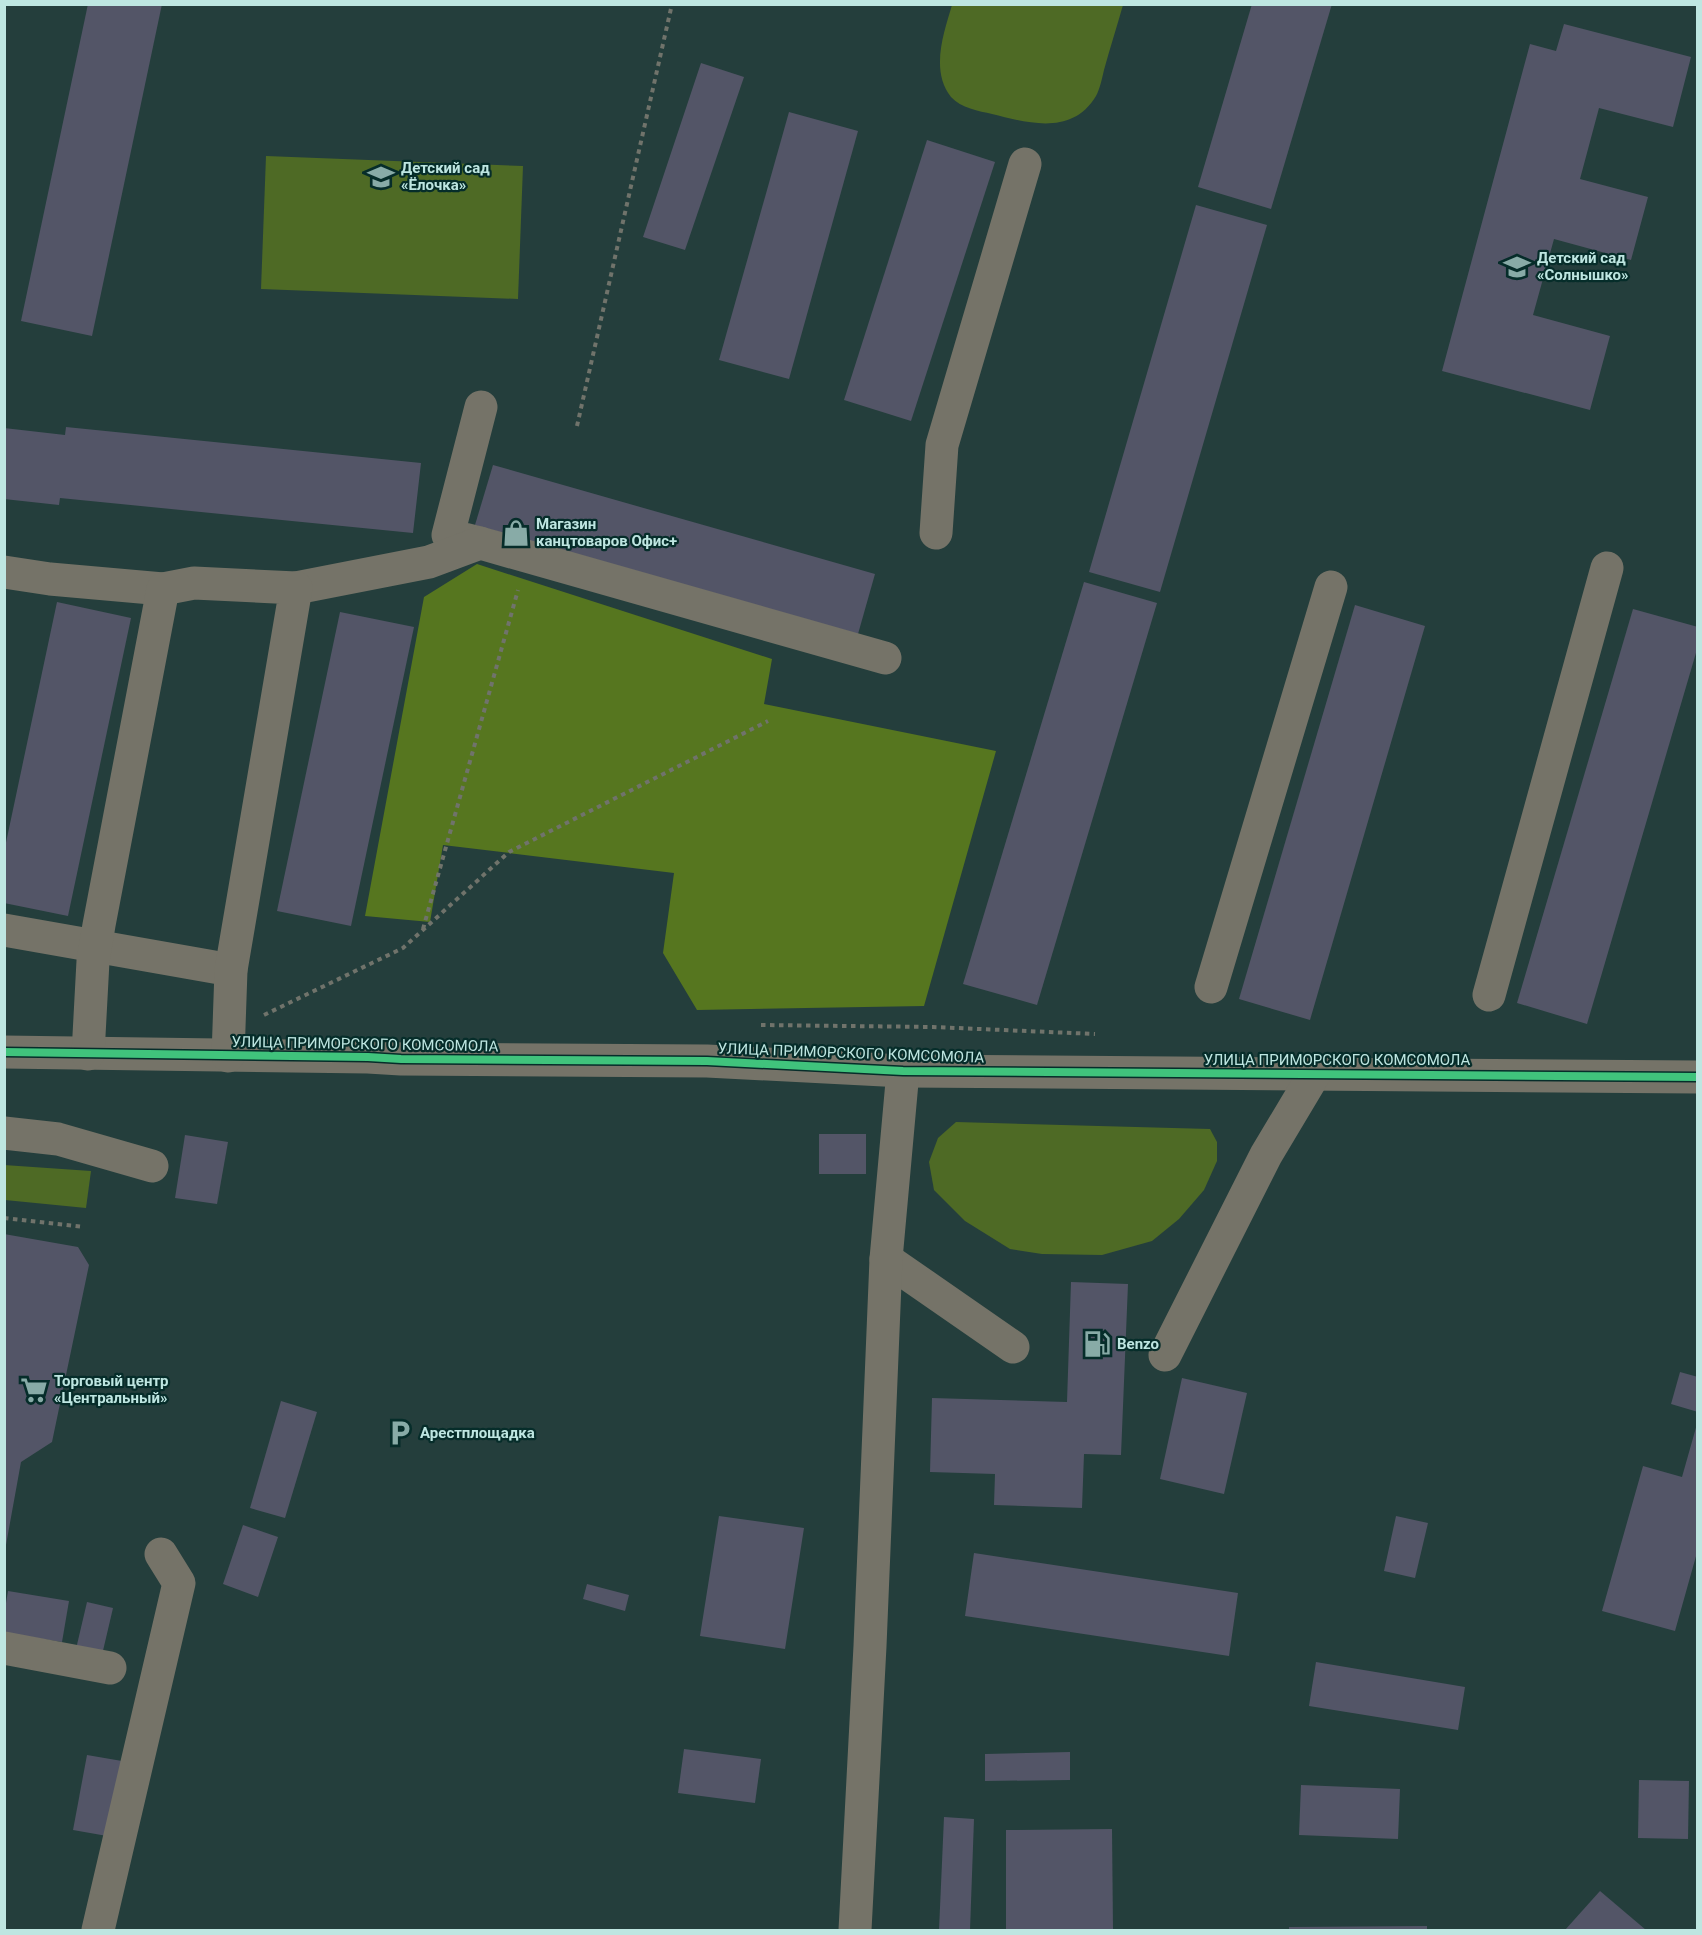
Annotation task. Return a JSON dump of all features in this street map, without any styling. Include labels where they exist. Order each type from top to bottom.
[{"type":"street","points":[[936,533],[942,445],[1025,164]]},
{"type":"street","points":[[481,407],[448,535],[885,658]]},
{"type":"street","points":[[4,572],[50,579],[163,589],[194,583],[296,588],[429,562],[480,543]]},
{"type":"street","points":[[1489,995],[1607,568]]},
{"type":"street","points":[[228,1056],[231,970],[296,588]]},
{"type":"street","points":[[1211,987],[1331,588]]},
{"type":"street","points":[[88,1054],[96,945],[163,589]]},
{"type":"street","points":[[4,930],[231,970]]},
{"type":"street","name":"УЛИЦА ПРИМОРСКОГО КОМСОМОЛА","points":[[4,1052],[707,1061],[903,1071],[1698,1077]]},
{"type":"street","points":[[855,1930],[870,1646],[886,1259],[903,1071]]},
{"type":"street","points":[[1165,1355],[1266,1155],[1315,1073]]},
{"type":"street","points":[[4,1133],[58,1139],[152,1166]]},
{"type":"street","points":[[886,1259],[1013,1347]]},
{"type":"street","points":[[98,1930],[179,1583],[161,1554]]},
{"type":"street","points":[[4,1648],[110,1668]]},
{"type":"path","points":[[577,426],[672,4]]},
{"type":"path","points":[[423,930],[527,556]]},
{"type":"path","points":[[255,1019],[403,948],[509,852],[768,721]]},
{"type":"path","points":[[4,1218],[84,1227]]},
{"type":"green space","points":[[952,4],[1123,5],[1096,96],[1086,109],[1075,117],[1062,122],[1034,123],[976,110],[960,104],[951,97],[941,75],[940,64],[943,39]]},
{"type":"green space","points":[[266,156],[523,166],[518,299],[261,289]]},
{"type":"green space","points":[[477,564],[772,659],[764,704],[996,751],[924,1006],[697,1010],[663,953],[674,873],[443,845],[430,922],[365,916],[424,597]]},
{"type":"green space","points":[[956,1122],[1210,1129],[1217,1142],[1217,1161],[1204,1190],[1179,1219],[1152,1241],[1102,1255],[1042,1254],[1010,1249],[965,1221],[934,1190],[929,1162],[938,1138]]},
{"type":"green space","points":[[4,1165],[91,1171],[86,1208],[5,1200]]},
{"type":"building","points":[[88,4],[162,4],[92,336],[21,321]]},
{"type":"building","points":[[1252,4],[1332,4],[1271,209],[1198,187]]},
{"type":"building","points":[[1564,24],[1691,57],[1673,127],[1599,108],[1580,179],[1648,197],[1631,260],[1554,239],[1533,315],[1610,336],[1590,410],[1442,371],[1530,44],[1556,51]]},
{"type":"building","points":[[701,63],[744,77],[685,250],[643,237]]},
{"type":"building","points":[[789,112],[858,131],[789,379],[719,360]]},
{"type":"building","points":[[927,140],[995,162],[911,421],[844,400]]},
{"type":"building","points":[[1196,205],[1267,225],[1160,592],[1089,572]]},
{"type":"building","points":[[66,427],[421,463],[413,533],[60,498],[59,505],[4,499],[4,428],[65,435]]},
{"type":"building","points":[[493,465],[875,574],[858,634],[475,525]]},
{"type":"building","points":[[1084,582],[1157,603],[1037,1005],[963,984]]},
{"type":"building","points":[[57,602],[131,618],[68,916],[4,903],[4,852]]},
{"type":"building","points":[[1355,605],[1425,626],[1310,1020],[1239,999]]},
{"type":"building","points":[[1633,609],[1698,627],[1698,646],[1587,1024],[1517,1003]]},
{"type":"building","points":[[340,612],[414,627],[351,926],[277,911]]},
{"type":"building","points":[[819,1134],[866,1134],[866,1174],[819,1174]]},
{"type":"building","points":[[185,1135],[228,1142],[217,1204],[175,1198]]},
{"type":"building","name":"Торговый центр «Центральный»","points":[[4,1234],[78,1247],[89,1265],[52,1442],[21,1462],[6,1545]]},
{"type":"building","points":[[1071,1282],[1128,1284],[1121,1455],[1084,1454],[1082,1508],[994,1505],[995,1474],[930,1472],[932,1398],[1067,1402]]},
{"type":"building","points":[[1680,1372],[1698,1377],[1698,1412],[1671,1404]]},
{"type":"building","points":[[1182,1378],[1247,1393],[1224,1494],[1160,1479]]},
{"type":"building","points":[[281,1401],[317,1412],[285,1518],[250,1508]]},
{"type":"building","points":[[1697,1424],[1698,1549],[1675,1631],[1602,1611],[1643,1466],[1682,1477]]},
{"type":"building","points":[[719,1516],[804,1528],[785,1649],[700,1636]]},
{"type":"building","points":[[1396,1516],[1428,1523],[1415,1578],[1384,1571]]},
{"type":"building","points":[[243,1525],[278,1537],[258,1597],[223,1584]]},
{"type":"building","points":[[974,1553],[1238,1593],[1229,1656],[965,1616]]},
{"type":"building","points":[[587,1584],[629,1595],[625,1611],[583,1599]]},
{"type":"building","points":[[8,1591],[69,1601],[62,1642],[4,1633]]},
{"type":"building","points":[[87,1602],[113,1608],[102,1655],[76,1649]]},
{"type":"building","points":[[1316,1662],[1465,1687],[1458,1730],[1309,1706]]},
{"type":"building","points":[[684,1749],[761,1759],[755,1803],[678,1793]]},
{"type":"building","points":[[1070,1752],[1070,1780],[985,1781],[985,1754]]},
{"type":"building","points":[[87,1755],[122,1761],[107,1836],[73,1830]]},
{"type":"building","points":[[1639,1780],[1689,1781],[1688,1839],[1638,1838]]},
{"type":"building","points":[[1301,1785],[1400,1789],[1398,1839],[1299,1835]]},
{"type":"building","points":[[944,1817],[974,1819],[970,1930],[939,1930]]},
{"type":"building","points":[[1112,1829],[1113,1930],[1006,1930],[1006,1830]]},
{"type":"building","points":[[1600,1891],[1646,1930],[1565,1930]]},
{"type":"building","points":[[1427,1926],[1427,1930],[1289,1930],[1289,1927]]},
{"type":"cycle path","points":[[4,1052],[401,1059],[707,1061],[903,1071],[1698,1077]]},
{"type":"place","name":"Детский сад «Ёлочка»","points":[[381,177]]},
{"type":"place","name":"Детский сад «Солнышко»","points":[[1517,267]]},
{"type":"place","name":"Магазин канцтоваров Офис+","points":[[516,533]]},
{"type":"place","name":"Benzo","points":[[1097,1344]]},
{"type":"place","name":"Торговый центр «Центральный»","points":[[34,1390]]},
{"type":"place","name":"Арестплощадка","points":[[400,1433]]}]
